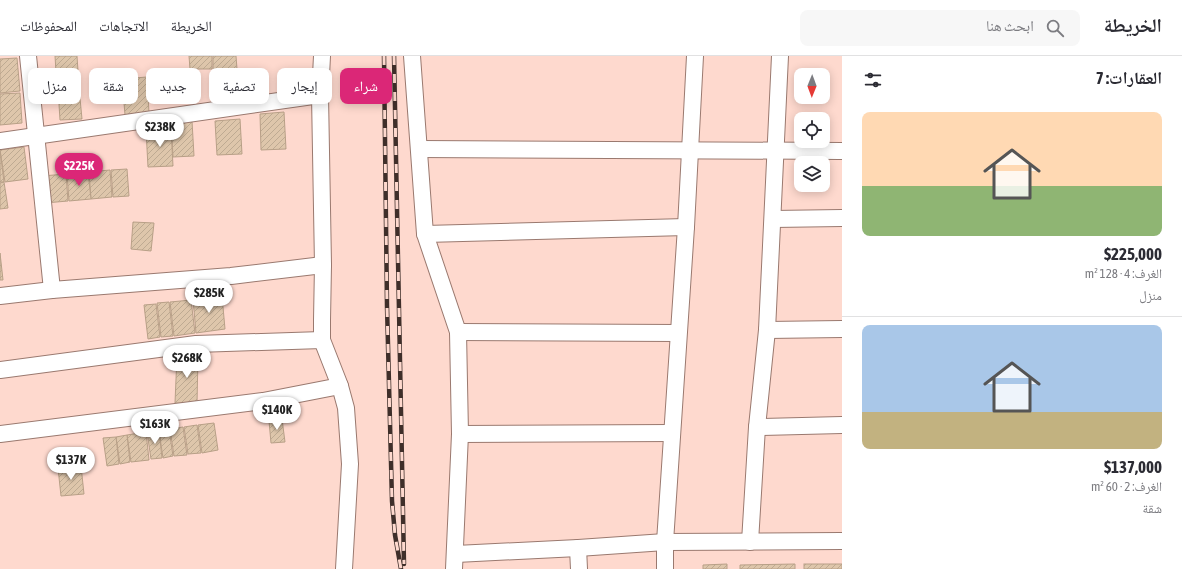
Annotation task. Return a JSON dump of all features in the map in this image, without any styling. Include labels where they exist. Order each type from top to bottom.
[{"type":"street","points":[[28,56],[52,290]]},
{"type":"street","points":[[321,68],[322,56]]},
{"type":"street","points":[[412,56],[420,149],[425,234],[458,332],[460,434],[455,561],[578,548],[665,542],[842,541]]},
{"type":"street","points":[[665,569],[665,542],[686,227],[695,56]]},
{"type":"street","points":[[750,542],[757,427],[767,330],[780,56]]},
{"type":"street","points":[[0,141],[277,101]]},
{"type":"street","points":[[320,104],[323,265],[322,340],[340,386],[346,408],[350,464],[344,569]]},
{"type":"street","points":[[420,149],[842,151]]},
{"type":"street","points":[[773,219],[842,218]]},
{"type":"street","points":[[425,234],[686,227]]},
{"type":"street","points":[[0,296],[52,290],[231,276],[323,265]]},
{"type":"street","points":[[767,330],[842,329]]},
{"type":"street","points":[[458,332],[678,333]]},
{"type":"street","points":[[0,370],[196,344],[322,340]]},
{"type":"street","points":[[0,434],[263,402],[340,386]]},
{"type":"street","points":[[757,427],[842,426]]},
{"type":"street","points":[[460,434],[672,433]]},
{"type":"street","points":[[578,548],[578,569]]},
{"type":"building","points":[[55,56],[77,56],[78,68],[56,68]]},
{"type":"building","points":[[189,56],[212,56],[212,68],[190,68]]},
{"type":"building","points":[[213,56],[236,56],[237,68],[213,68]]},
{"type":"building","points":[[17,58],[20,91],[0,93],[0,59]]},
{"type":"building","points":[[146,77],[146,104],[148,104],[149,113],[125,115],[124,104],[138,104],[138,78]]},
{"type":"building","points":[[20,93],[22,123],[0,125],[0,94]]},
{"type":"building","points":[[59,104],[81,104],[82,119],[60,120]]},
{"type":"building","points":[[284,112],[286,149],[261,150],[260,114]]},
{"type":"building","points":[[240,119],[242,154],[217,155],[215,121]]},
{"type":"building","points":[[192,121],[194,156],[173,157],[171,122]]},
{"type":"building","points":[[171,129],[173,166],[148,167],[146,130]]},
{"type":"building","points":[[24,147],[28,179],[5,182],[0,150]]},
{"type":"building","points":[[0,150],[4,182],[0,182]]},
{"type":"building","points":[[127,169],[129,196],[113,197],[111,170]]},
{"type":"building","points":[[110,170],[112,197],[91,199],[89,172]]},
{"type":"building","points":[[88,172],[91,199],[69,201],[67,174]]},
{"type":"building","points":[[66,174],[68,201],[45,203],[42,176]]},
{"type":"building","points":[[4,182],[8,208],[0,209],[0,183]]},
{"type":"building","points":[[133,222],[154,223],[151,251],[131,249]]},
{"type":"building","points":[[0,253],[3,280],[0,280]]},
{"type":"building","points":[[222,296],[225,329],[196,333],[193,299]]},
{"type":"building","points":[[191,300],[195,333],[174,336],[170,302]]},
{"type":"building","points":[[169,302],[173,336],[161,337],[157,303]]},
{"type":"building","points":[[156,304],[160,337],[148,339],[144,305]]},
{"type":"building","points":[[177,355],[198,355],[197,404],[175,403]]},
{"type":"building","points":[[282,419],[285,442],[271,443],[269,421]]},
{"type":"building","points":[[214,423],[218,450],[202,453],[198,425]]},
{"type":"building","points":[[197,425],[201,453],[188,454],[184,427]]},
{"type":"building","points":[[183,427],[187,455],[174,456],[170,429]]},
{"type":"building","points":[[169,429],[173,456],[163,458],[159,431]]},
{"type":"building","points":[[159,431],[162,458],[151,459],[147,432]]},
{"type":"building","points":[[146,432],[149,460],[131,462],[127,435]]},
{"type":"building","points":[[127,435],[130,462],[120,464],[116,437]]},
{"type":"building","points":[[116,437],[119,464],[107,466],[103,438]]},
{"type":"building","points":[[81,466],[84,494],[61,496],[58,468]]},
{"type":"building","points":[[727,564],[727,569],[703,569],[703,565]]},
{"type":"building","points":[[795,564],[795,569],[740,569],[740,565]]},
{"type":"building","points":[[804,564],[842,564],[842,569],[804,569]]},
{"type":"railway","points":[[384,56],[387,306],[392,501],[395,535],[401,569]]},
{"type":"railway","points":[[394,56],[404,564]]}]
